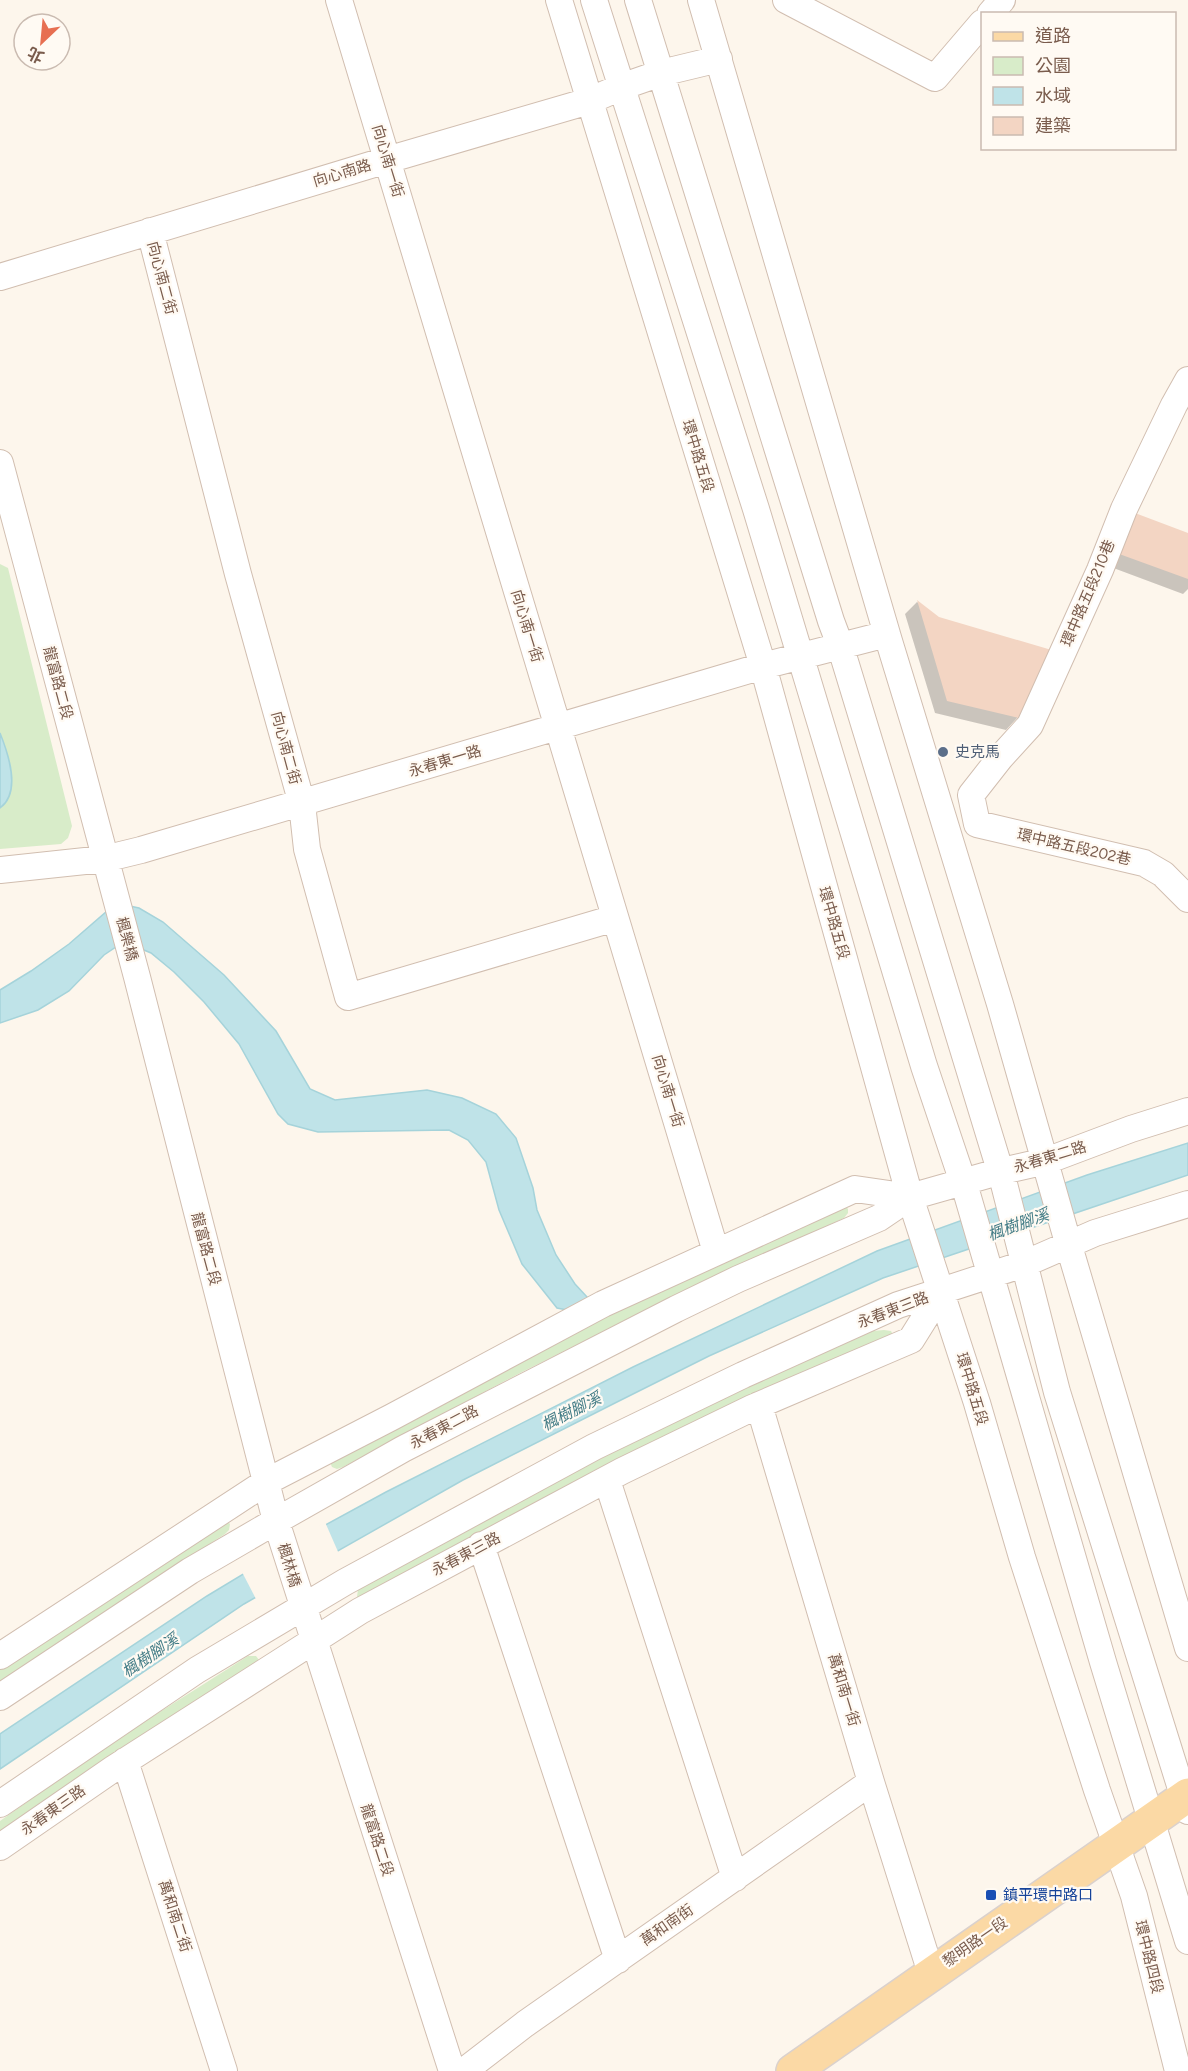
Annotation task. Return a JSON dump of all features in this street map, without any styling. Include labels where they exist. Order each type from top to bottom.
[{"type":"main road","name":"黎明路一段","points":[[807,2067],[931,1973],[1116,1844],[1152,1820],[1187,1801]]},
{"type":"street","name":"向心南一街","points":[[339,0],[716,1252]]},
{"type":"street","name":"環中路五段","points":[[559,0],[763,666],[912,1202],[977,1403],[1022,1557],[1116,1844]]},
{"type":"street","points":[[594,0],[752,498],[924,1066],[964,1188],[1103,1662],[1188,1941]]},
{"type":"street","points":[[638,0],[840,645],[1000,1176],[1058,1392],[1187,1801]]},
{"type":"street","points":[[701,0],[887,634],[1000,1004],[1188,1648]]},
{"type":"street","points":[[786,0],[935,78],[981,24]]},
{"type":"street","points":[[992,12],[1002,0]]},
{"type":"street","name":"向心南路","points":[[0,277],[589,101],[661,73],[719,59]]},
{"type":"street","name":"向心南二街","points":[[150,231],[238,574],[302,804],[307,849],[348,997],[615,918]]},
{"type":"street","name":"環中路五段210巷","points":[[971,795],[1030,725],[1100,570],[1124,509],[1188,380]]},
{"type":"street","name":"龍富路二段","points":[[0,463],[9,536],[116,902]]},
{"type":"street","name":"永春東一路","points":[[0,870],[104,859],[302,804],[763,666],[887,634]]},
{"type":"street","name":"環中路五段202巷","points":[[971,795],[977,824],[1144,863],[1163,874],[1188,899]]},
{"type":"street","name":"楓樂橋","points":[[116,902],[137,977]]},
{"type":"street","name":"龍富路二段","points":[[137,977],[276,1521]]},
{"type":"street","name":"永春東二路","points":[[0,1697],[190,1571],[403,1449],[738,1279],[912,1202],[1000,1176],[1047,1165],[1131,1130],[1188,1111]]},
{"type":"street","name":"永春東二路","points":[[0,1656],[266,1482],[603,1304],[855,1189],[912,1202]]},
{"type":"street","name":"永春東三路","points":[[0,1804],[197,1670],[345,1582],[594,1447],[805,1347],[940,1287],[1095,1233],[1188,1204]]},
{"type":"street","name":"永春東三路","points":[[0,1847],[125,1761],[360,1611],[482,1545],[759,1405],[911,1340],[940,1287]]},
{"type":"street","name":"萬和南一街","points":[[759,1405],[871,1782],[931,1973]]},
{"type":"street","points":[[608,1480],[735,1878]]},
{"type":"street","name":"楓林橋","points":[[276,1521],[303,1608]]},
{"type":"street","points":[[482,1545],[618,1960]]},
{"type":"street","name":"龍富路二段","points":[[303,1608],[452,2071]]},
{"type":"street","name":"萬和南二街","points":[[125,1761],[224,2071]]},
{"type":"street","name":"萬和南街","points":[[464,2071],[509,2035],[871,1782]]},
{"type":"street","name":"環中路四段","points":[[1116,1844],[1134,1896],[1178,2071]]},
{"type":"green space","points":[[0,564],[8,568],[72,826],[68,838],[61,844],[0,849]]},
{"type":"green space","points":[[844,1204],[848,1213],[844,1218],[643,1312],[522,1372],[343,1467],[337,1469],[332,1467],[330,1462],[576,1323]]},
{"type":"green space","points":[[873,1331],[891,1331],[893,1335],[362,1603],[357,1597],[358,1589],[572,1473],[720,1400]]},
{"type":"green space","points":[[225,1519],[230,1524],[225,1534],[0,1684],[0,1661]]},
{"type":"green space","points":[[248,1656],[256,1656],[259,1660],[259,1668],[0,1841],[0,1821],[114,1741]]},
{"type":"water","points":[[0,733],[9,761],[12,783],[7,801],[0,808]]},
{"type":"water","points":[[125,905],[139,908],[163,922],[224,975],[276,1031],[310,1089],[335,1100],[427,1090],[462,1098],[496,1114],[516,1138],[533,1188],[537,1210],[556,1255],[575,1284],[588,1298],[567,1310],[557,1308],[522,1264],[499,1210],[486,1162],[468,1140],[449,1130],[318,1132],[288,1124],[278,1114],[239,1044],[204,1002],[151,953],[132,945],[116,947],[104,955],[69,991],[38,1010],[0,1023],[0,990],[69,944],[106,912]]},
{"type":"water","name":"楓樹腳溪","points":[[1188,1143],[1188,1175],[883,1278],[709,1356],[463,1480],[244,1604],[0,1769],[0,1734],[207,1596],[318,1529],[386,1492],[633,1367],[877,1251],[1087,1175]]},
{"type":"pier","points":[[325,1522],[339,1554],[257,1601],[242,1572]]},
{"type":"building","points":[[1127,510],[1188,533],[1188,579],[1111,551]]},
{"type":"building","points":[[917,600],[939,617],[1055,651],[1019,718],[947,701]]},
{"type":"place","name":"史克馬","points":[[943,752]]},
{"type":"place","name":"鎮平環中路口","points":[[991,1895]]}]
